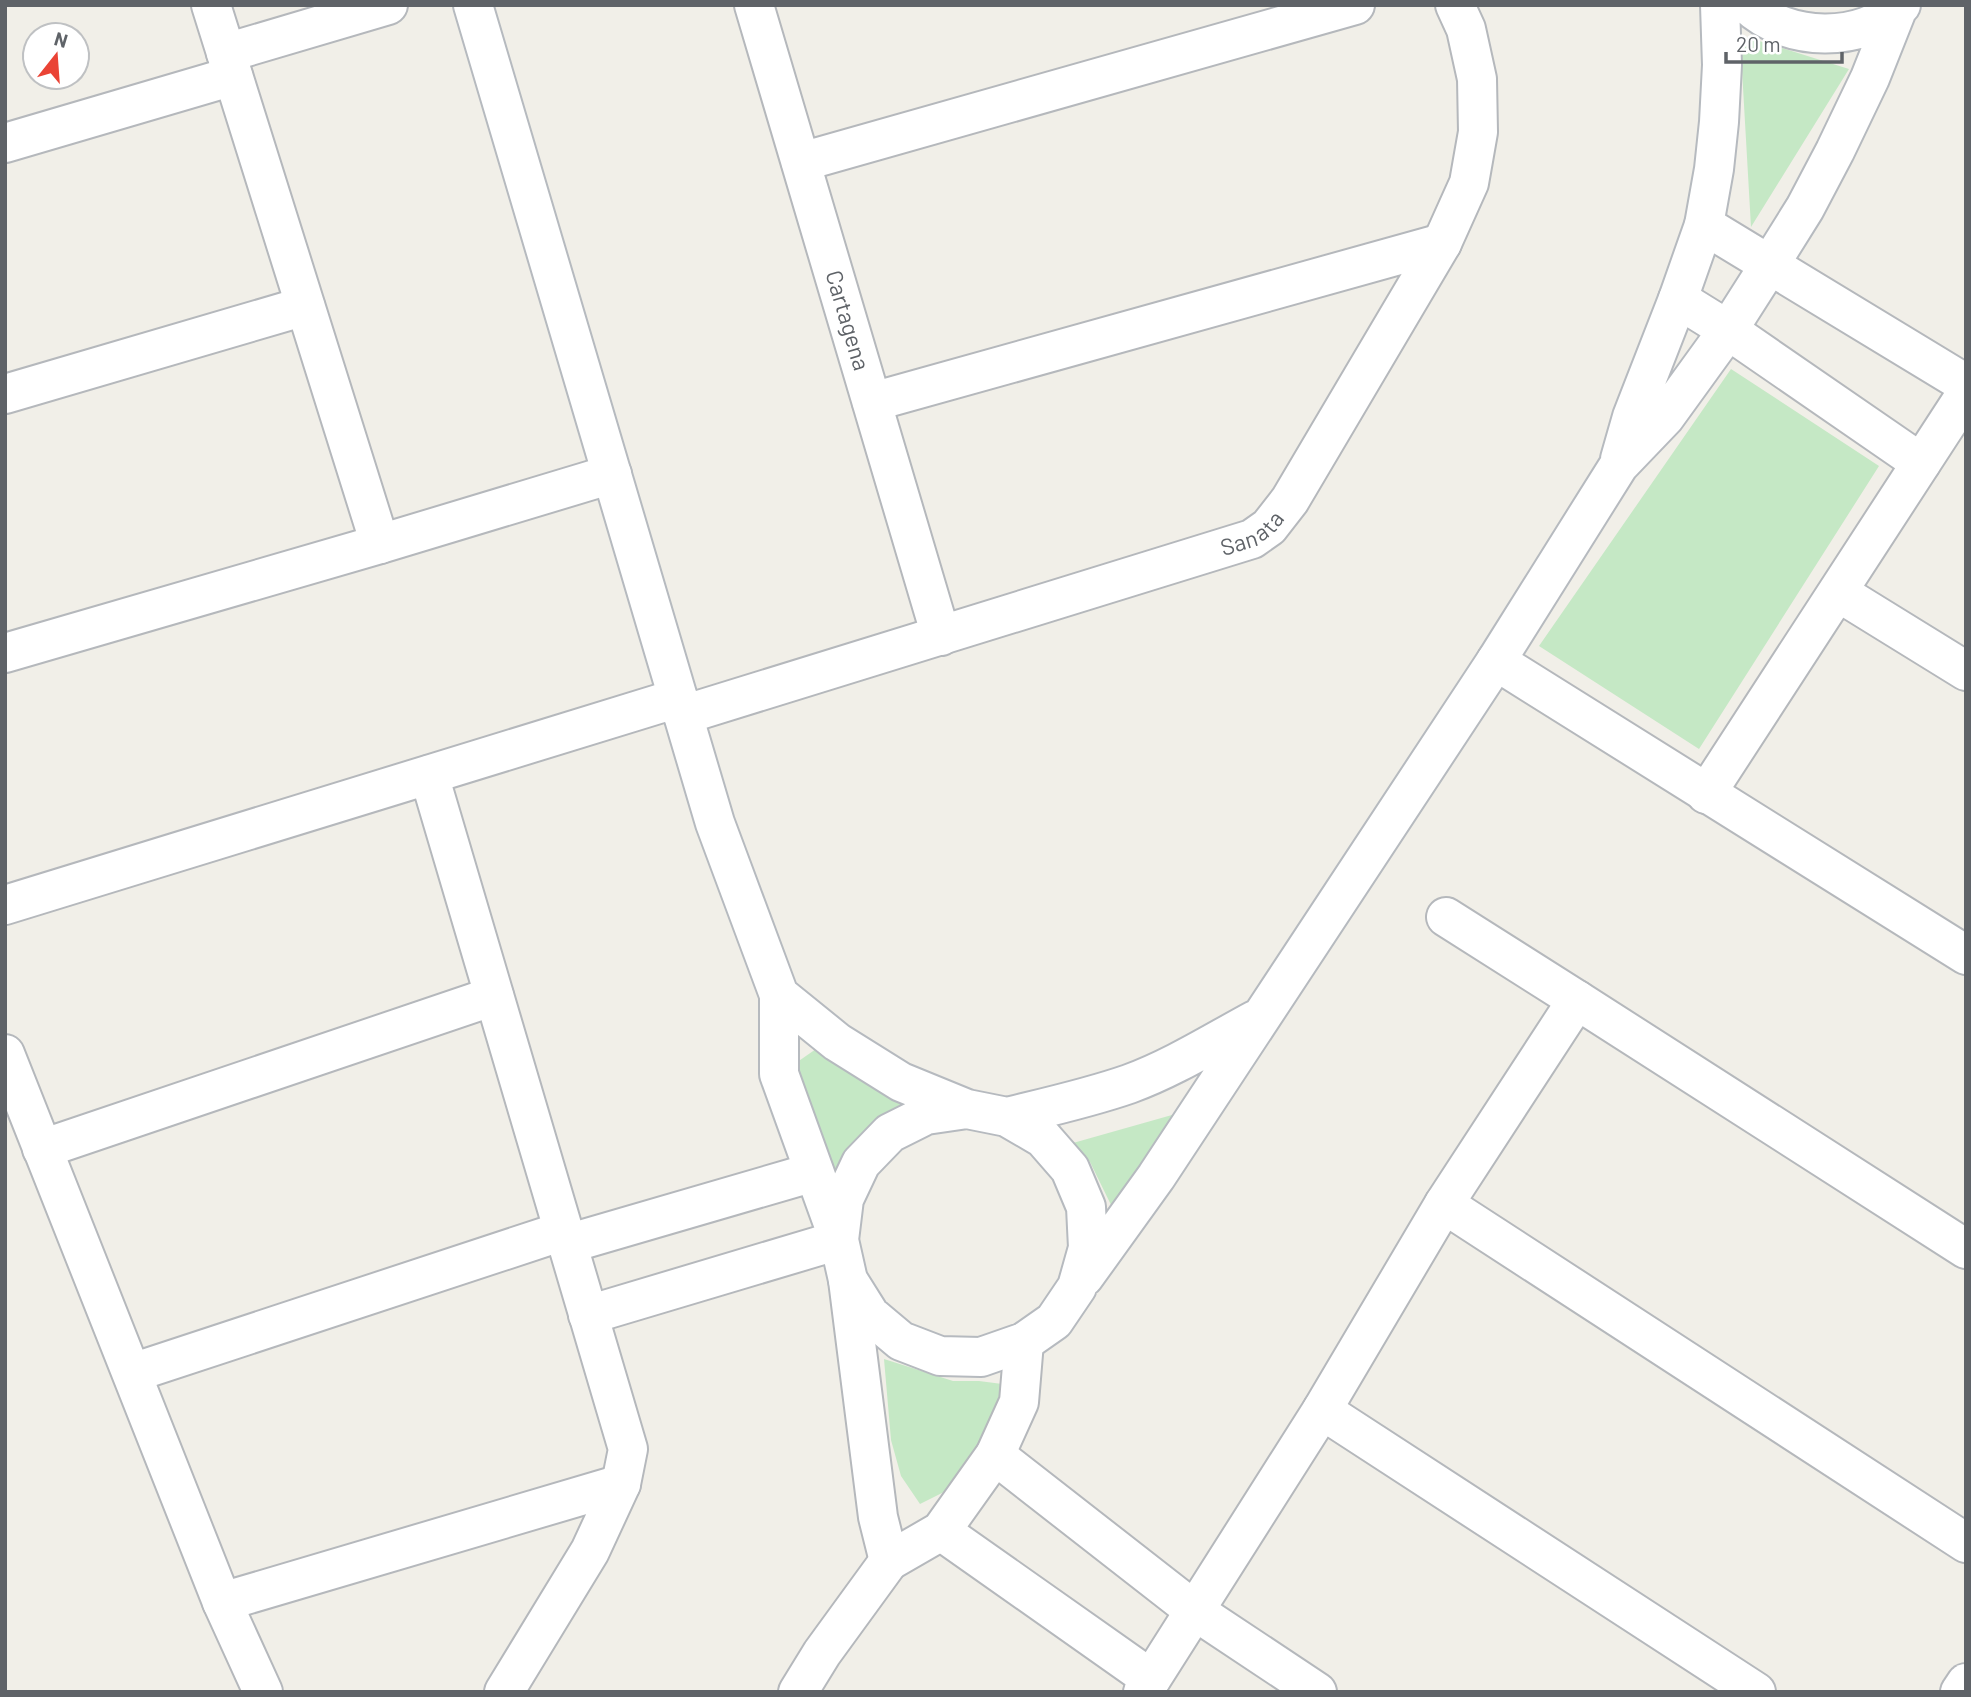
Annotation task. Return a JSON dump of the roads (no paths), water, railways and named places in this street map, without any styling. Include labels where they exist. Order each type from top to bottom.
[{"type":"street","points":[[211,5],[380,544]]},
{"type":"street","points":[[5,144],[230,65],[388,5]]},
{"type":"street","points":[[473,5],[715,823],[779,995],[779,1074],[839,1240],[848,1280],[878,1517],[889,1561]]},
{"type":"street","name":"Cartagena","points":[[754,5],[942,636]]},
{"type":"street","points":[[801,162],[1355,5]]},
{"type":"street","name":"Sanata","points":[[5,905],[429,775],[942,636],[1252,539],[1269,527],[1290,500],[1441,243],[1469,183],[1478,132],[1477,79],[1466,29],[1455,5]]},
{"type":"street","points":[[1619,464],[1632,417],[1678,299],[1703,225],[1714,169],[1719,122],[1722,65],[1720,5]]},
{"type":"street","points":[[1748,5],[1774,23],[1799,32],[1824,34],[1850,31],[1874,23],[1899,7]]},
{"type":"street","points":[[848,1280],[870,1315],[901,1341],[940,1356],[981,1357],[1024,1342],[1054,1321],[1156,1177],[1496,661],[1619,464],[1665,417],[1728,330],[1805,208],[1870,78],[1899,7]]},
{"type":"street","points":[[1703,225],[1966,384]]},
{"type":"street","points":[[872,402],[1441,243]]},
{"type":"street","points":[[1678,299],[1728,330],[1921,463]]},
{"type":"street","points":[[5,394],[305,306]]},
{"type":"street","points":[[1706,794],[1966,394]]},
{"type":"street","points":[[5,653],[612,474]]},
{"type":"street","points":[[1838,592],[1966,671]]},
{"type":"street","points":[[1496,661],[1966,955]]},
{"type":"street","points":[[429,775],[628,1448],[621,1485],[590,1551],[504,1692]]},
{"type":"street","points":[[1446,917],[1966,1250]]},
{"type":"street","points":[[779,995],[837,1042],[901,1082],[967,1109],[1007,1117],[1043,1138],[1070,1169],[1086,1207],[1088,1248],[1077,1287]]},
{"type":"street","points":[[42,1149],[494,996]]},
{"type":"street","points":[[941,1531],[1147,1685],[1322,1410],[1444,1203],[1577,1000]]},
{"type":"street","points":[[1007,1117],[1086,1098],[1131,1083],[1260,1017]]},
{"type":"street","points":[[5,1054],[222,1602],[262,1692]]},
{"type":"street","points":[[839,1240],[844,1199],[861,1163],[890,1133],[926,1115],[967,1109]]},
{"type":"street","points":[[132,1373],[566,1238],[814,1172]]},
{"type":"street","points":[[1444,1203],[1966,1543]]},
{"type":"street","points":[[588,1315],[839,1240]]},
{"type":"street","points":[[798,1692],[822,1653],[889,1561],[941,1531],[995,1455],[1019,1402],[1024,1342]]},
{"type":"street","points":[[1322,1410],[1756,1692]]},
{"type":"street","points":[[995,1455],[1195,1611],[1317,1692]]},
{"type":"street","points":[[222,1602],[621,1485]]},
{"type":"street","points":[[820,1692],[822,1653]]},
{"type":"street","points":[[1960,1692],[1966,1683]]}]
